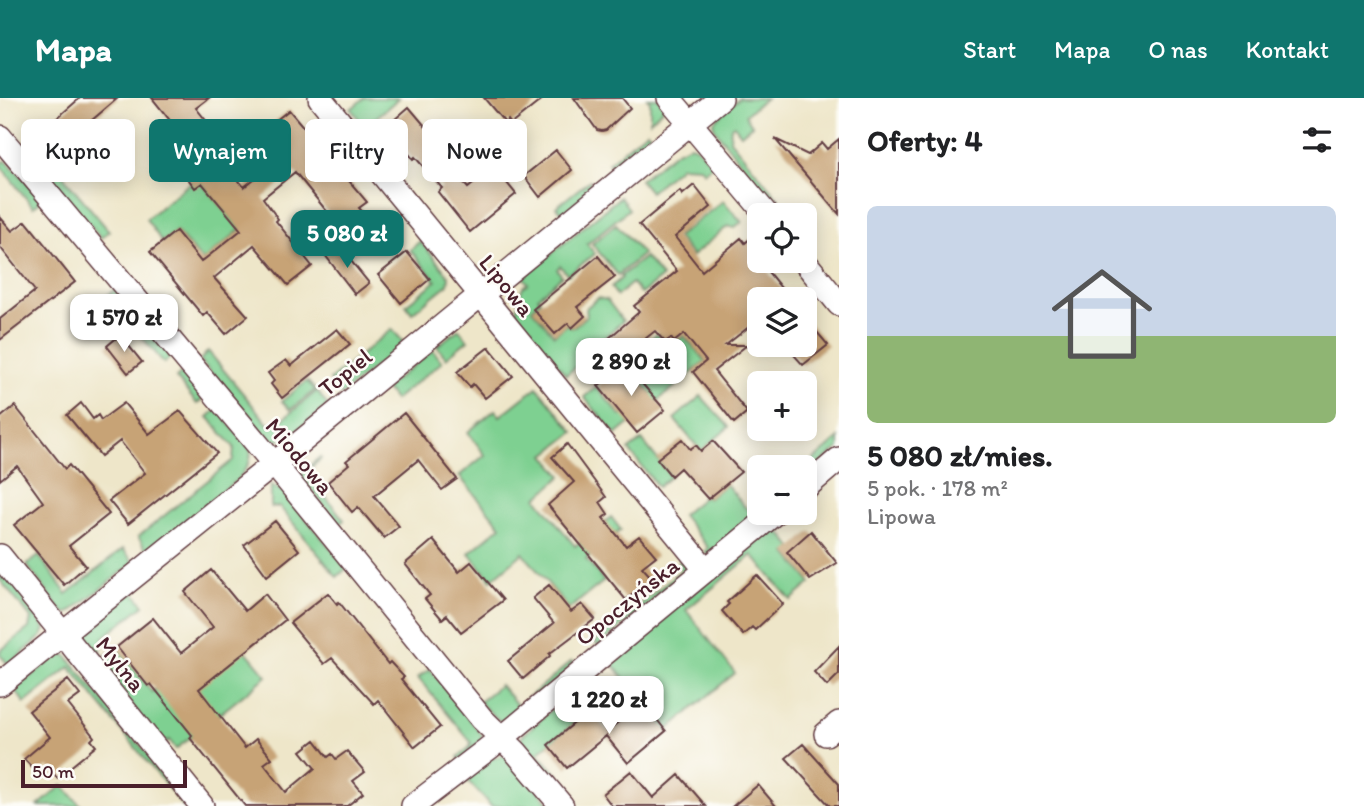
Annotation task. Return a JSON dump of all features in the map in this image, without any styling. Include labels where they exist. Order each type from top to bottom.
[{"type":"street","name":"Lipowa","points":[[320,98],[706,570]]},
{"type":"street","points":[[669,98],[757,203]]},
{"type":"street","name":"Topiel","points":[[0,684],[721,98]]},
{"type":"street","name":"Miodowa","points":[[0,137],[274,464],[482,719],[531,768],[562,806]]},
{"type":"street","points":[[814,273],[839,304]]},
{"type":"street","points":[[817,478],[839,459]]},
{"type":"street","name":"Opoczyńska","points":[[413,806],[502,738],[760,525]]},
{"type":"street","name":"Mylna","points":[[0,556],[202,806]]},
{"type":"green space","points":[[364,98],[399,98],[374,119],[359,119],[351,109]]},
{"type":"green space","points":[[647,98],[658,98],[664,108],[650,121],[650,101]]},
{"type":"green space","points":[[739,98],[766,98],[745,115],[752,125],[741,134],[734,125],[731,127],[730,140],[782,203],[773,203],[715,130],[713,123]]},
{"type":"green space","points":[[647,131],[654,139],[615,170],[608,163]]},
{"type":"green space","points":[[690,145],[696,147],[713,164],[704,172],[700,167],[681,166],[650,192],[640,180],[676,151]]},
{"type":"green space","points":[[6,161],[21,176],[21,182],[28,182],[44,198],[33,207],[0,165]]},
{"type":"green space","points":[[590,180],[594,187],[563,213],[556,207]]},
{"type":"green space","points":[[55,182],[68,182],[109,231],[101,238]]},
{"type":"green space","points":[[191,182],[202,183],[241,229],[203,261],[176,231],[162,242],[146,219]]},
{"type":"green space","points":[[620,197],[629,209],[587,244],[595,254],[568,275],[560,266],[557,269],[562,276],[538,297],[540,301],[532,309],[554,335],[568,324],[572,328],[587,316],[586,308],[598,298],[607,300],[623,321],[598,343],[600,346],[566,375],[516,313],[522,288],[528,283],[523,277]]},
{"type":"green space","points":[[723,201],[742,222],[733,228],[728,226],[692,256],[677,237]]},
{"type":"green space","points":[[616,224],[643,254],[618,275],[592,244]]},
{"type":"green space","points":[[420,241],[449,276],[448,284],[412,313],[406,305],[436,281],[410,250]]},
{"type":"green space","points":[[645,257],[662,277],[641,294],[632,283],[617,296],[611,287]]},
{"type":"green space","points":[[117,288],[173,355],[164,363],[107,296]]},
{"type":"green space","points":[[392,329],[404,343],[341,395],[330,380]]},
{"type":"green space","points":[[459,329],[468,340],[446,358],[437,346]]},
{"type":"green space","points":[[657,334],[665,343],[670,339],[675,343],[684,336],[706,361],[616,435],[584,397],[596,387],[621,416],[651,393],[631,369],[618,368],[631,353]]},
{"type":"green space","points":[[433,350],[442,362],[394,400],[385,388]]},
{"type":"green space","points":[[208,351],[268,424],[277,424],[317,391],[328,406],[288,438],[273,441],[264,435],[200,360]]},
{"type":"green space","points":[[185,370],[207,395],[197,404],[176,378]]},
{"type":"green space","points":[[307,381],[315,390],[290,410],[282,401]]},
{"type":"green space","points":[[537,387],[574,432],[545,455],[562,476],[537,498],[575,546],[611,517],[621,530],[586,559],[604,581],[569,609],[523,553],[491,580],[469,553],[501,526],[459,476],[485,455],[468,432],[495,410],[500,416]]},
{"type":"green space","points":[[701,396],[729,427],[701,451],[674,419]]},
{"type":"green space","points":[[217,409],[250,449],[248,465],[238,479],[148,552],[138,537],[233,460],[234,447],[208,417]]},
{"type":"green space","points":[[839,438],[839,448],[817,466],[817,457]]},
{"type":"green space","points":[[642,440],[671,476],[658,487],[629,450]]},
{"type":"green space","points":[[320,457],[309,469],[311,478],[344,520],[339,525],[301,476],[303,471]]},
{"type":"green space","points":[[726,484],[747,509],[747,524],[708,555],[704,552],[708,548],[682,515],[705,496],[708,499]]},
{"type":"green space","points":[[271,485],[284,492],[347,568],[337,577],[280,507],[271,507]]},
{"type":"green space","points":[[779,525],[782,530],[780,532],[793,548],[787,553],[811,583],[791,600],[752,555],[686,610],[735,673],[666,731],[612,663],[586,686],[582,684]]},
{"type":"green space","points":[[123,549],[134,563],[69,613],[59,608],[27,565],[39,556],[67,594]]},
{"type":"green space","points":[[682,560],[687,566],[690,563],[690,570],[598,646],[595,642],[680,571],[679,561]]},
{"type":"green space","points":[[0,567],[45,629],[42,636],[9,665],[0,655],[0,651],[29,628],[31,618],[0,580]]},
{"type":"green space","points":[[133,591],[144,605],[104,637],[100,653],[104,657],[117,647],[152,692],[189,662],[246,651],[267,676],[176,749],[169,740],[162,746],[85,646],[89,630],[95,622]]},
{"type":"green space","points":[[62,654],[66,655],[190,806],[183,806],[70,667],[25,703],[14,690]]},
{"type":"green space","points":[[572,661],[575,665],[503,724],[479,702],[500,685],[518,706]]},
{"type":"green space","points":[[430,669],[482,735],[482,739],[460,761],[458,757],[470,747],[471,742],[418,678]]},
{"type":"green space","points":[[568,695],[585,714],[538,753],[558,775],[553,779],[521,739]]},
{"type":"green space","points":[[508,756],[552,806],[491,806],[468,781],[438,802],[436,799],[491,759]]},
{"type":"green space","points":[[63,785],[81,806],[38,806]]},
{"type":"building","points":[[80,98],[118,98],[93,119],[56,119]]},
{"type":"building","points":[[152,98],[209,98],[196,108],[205,119],[169,119]]},
{"type":"building","points":[[484,98],[544,98],[517,119],[502,119]]},
{"type":"building","points":[[574,98],[622,98],[630,108],[602,131],[597,130]]},
{"type":"building","points":[[409,107],[422,122],[422,165],[408,153],[408,119],[395,119]]},
{"type":"building","points":[[289,110],[305,129],[305,182],[350,182],[367,202],[359,208],[376,227],[354,245],[295,172],[291,175],[291,119],[278,119]]},
{"type":"building","points":[[775,139],[808,155],[822,143],[827,149],[839,139],[839,214]]},
{"type":"building","points":[[556,150],[572,170],[540,197],[527,180],[527,174]]},
{"type":"building","points":[[190,182],[240,182],[244,187],[250,182],[283,182],[263,198],[278,219],[276,221],[312,266],[288,285],[254,245],[214,278],[248,316],[226,334],[207,312],[203,316],[150,252],[176,231],[201,262],[241,230],[202,183],[195,188]]},
{"type":"building","points":[[437,182],[463,182],[468,188],[475,182],[506,182],[516,194],[470,232],[438,192],[442,188]]},
{"type":"building","points":[[694,185],[711,207],[675,237],[702,271],[741,238],[745,243],[747,241],[747,273],[769,273],[780,287],[747,287],[747,328],[726,345],[747,345],[714,371],[747,412],[734,423],[693,372],[706,361],[684,334],[674,342],[671,338],[665,342],[655,331],[616,362],[601,345],[639,312],[634,306],[677,271],[639,225],[680,191],[682,195]]},
{"type":"building","points":[[0,217],[12,231],[26,221],[75,282],[0,340],[0,319],[35,291],[0,247]]},
{"type":"building","points":[[338,245],[369,283],[355,294],[325,255]]},
{"type":"building","points":[[407,252],[430,279],[401,303],[378,275]]},
{"type":"building","points":[[598,256],[615,277],[577,307],[585,316],[572,328],[568,323],[555,334],[533,309]]},
{"type":"building","points":[[337,329],[350,344],[282,398],[271,384],[274,381],[268,373],[286,360],[291,366]]},
{"type":"building","points":[[817,332],[828,345],[817,354]]},
{"type":"building","points":[[120,335],[142,362],[128,373],[107,346]]},
{"type":"building","points":[[489,347],[513,376],[485,398],[473,384],[470,387],[457,372]]},
{"type":"building","points":[[796,357],[813,357],[803,365]]},
{"type":"building","points":[[625,364],[665,410],[637,433],[598,386]]},
{"type":"building","points":[[81,403],[93,419],[98,415],[101,420],[124,403],[149,434],[180,411],[217,453],[128,524],[109,501],[145,473],[120,441],[101,456],[67,415]]},
{"type":"building","points":[[15,406],[65,469],[69,465],[109,514],[69,546],[86,566],[64,585],[14,525],[43,502],[17,466],[0,480],[0,418]]},
{"type":"building","points":[[404,413],[457,479],[442,490],[418,460],[374,496],[399,526],[384,538],[358,507],[352,512],[328,482],[349,464],[346,461]]},
{"type":"building","points":[[682,439],[690,449],[696,445],[701,451],[713,441],[741,472],[708,499],[680,468],[671,476],[657,459]]},
{"type":"building","points":[[567,444],[606,497],[600,502],[608,514],[603,518],[626,546],[639,536],[656,556],[642,567],[652,578],[626,600],[548,505],[574,482],[552,457]]},
{"type":"building","points":[[275,521],[299,550],[267,576],[244,545]]},
{"type":"building","points":[[811,531],[837,563],[810,580],[787,552]]},
{"type":"building","points":[[433,540],[459,572],[471,562],[503,600],[461,632],[447,615],[442,619],[425,599],[430,595],[405,564]]},
{"type":"building","points":[[211,570],[245,611],[265,594],[285,620],[199,689],[245,748],[256,739],[272,758],[264,764],[286,792],[315,768],[301,751],[315,740],[328,757],[332,754],[336,759],[347,751],[365,772],[353,781],[363,793],[347,806],[245,806],[151,684],[148,686],[117,647],[153,618],[181,653],[213,627],[185,592]]},
{"type":"building","points":[[757,575],[783,604],[755,630],[752,627],[743,635],[722,611],[729,604],[727,602]]},
{"type":"building","points":[[549,585],[571,612],[582,604],[595,619],[549,654],[550,656],[523,679],[508,661],[554,623],[533,598]]},
{"type":"building","points":[[328,593],[337,604],[339,602],[388,664],[390,662],[404,677],[401,679],[440,727],[415,747],[378,700],[374,704],[332,658],[324,664],[290,623]]},
{"type":"building","points":[[839,646],[839,674],[827,686],[814,672]]},
{"type":"building","points":[[68,680],[80,695],[68,704],[94,737],[91,740],[96,746],[57,778],[48,766],[38,774],[24,759],[50,737],[29,711]]},
{"type":"building","points":[[643,702],[666,731],[628,763],[606,736],[567,768],[548,745],[590,710],[607,731]]},
{"type":"building","points":[[803,744],[839,784],[839,806],[830,806],[786,758]]},
{"type":"building","points":[[631,771],[653,798],[679,775],[706,806],[612,806],[603,794]]},
{"type":"building","points":[[758,785],[776,806],[733,806]]}]
